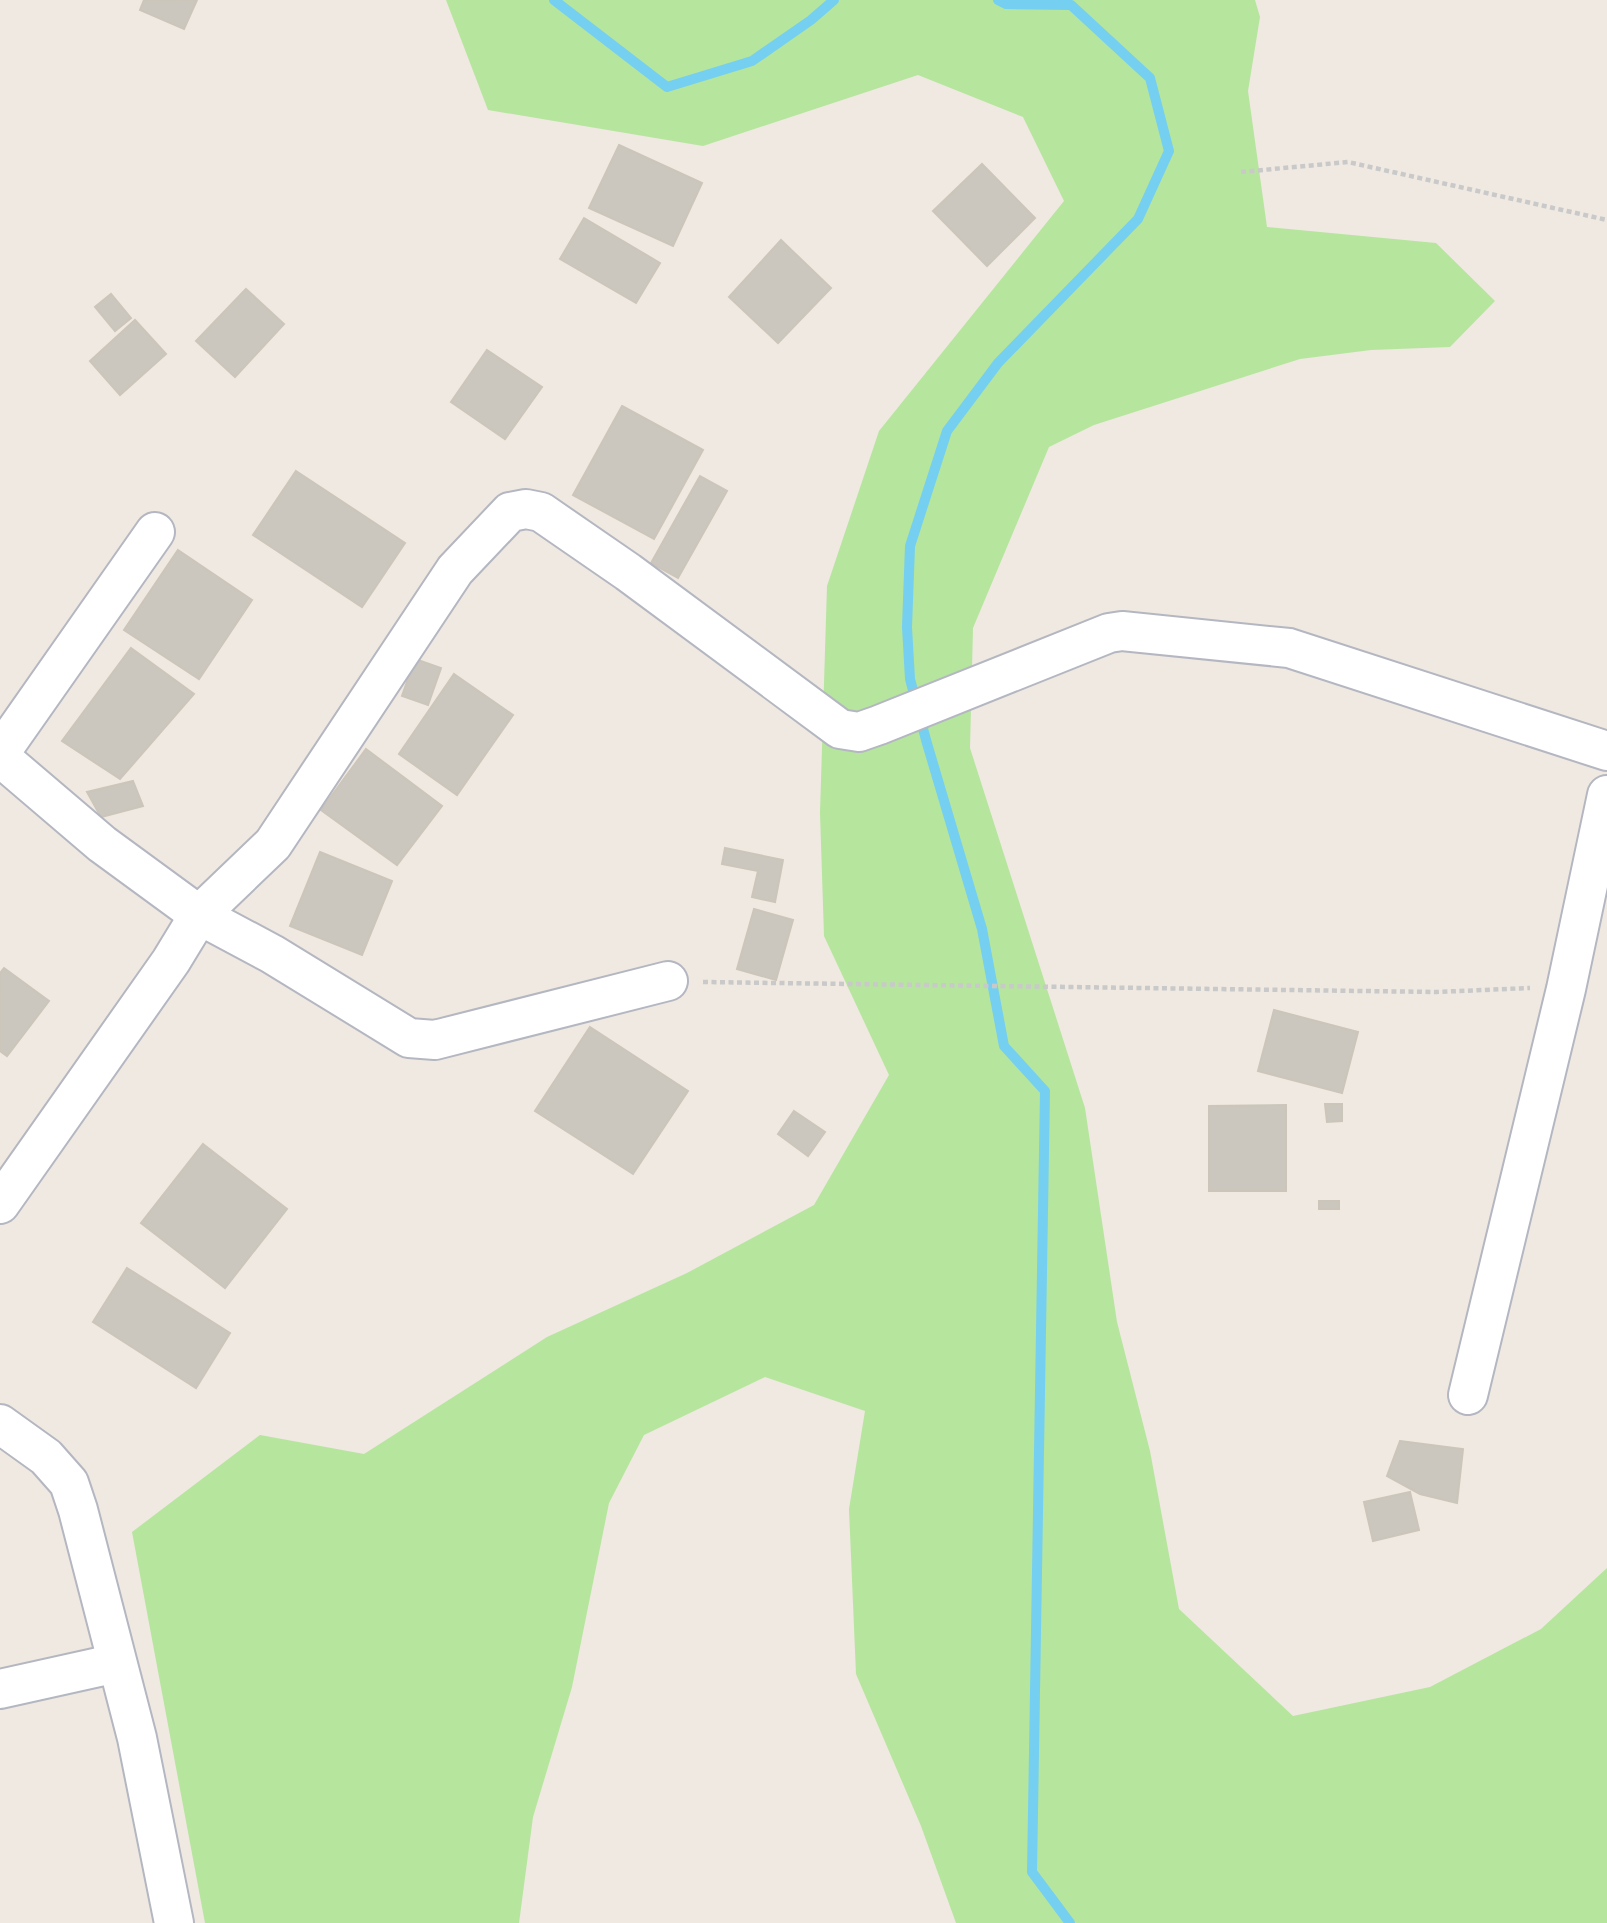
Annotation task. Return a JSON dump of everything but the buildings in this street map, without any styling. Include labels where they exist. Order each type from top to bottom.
[{"type":"street","points":[[0,1204],[171,961],[199,915],[273,844],[455,570],[510,512],[526,509],[541,512],[628,572],[840,729],[859,732],[1109,633],[1122,631],[1289,648],[1607,751]]},
{"type":"street","points":[[155,532],[0,755],[102,844],[199,915],[271,954],[409,1038],[435,1040],[668,981]]},
{"type":"street","points":[[1468,1395],[1566,989],[1607,795]]},
{"type":"street","points":[[0,1424],[46,1457],[69,1483],[137,1738],[174,1923]]},
{"type":"street","points":[[0,1689],[117,1663]]},
{"type":"path","points":[[1241,172],[1348,162],[1607,220]]},
{"type":"path","points":[[668,981],[814,986],[1436,992],[1517,988],[1566,989]]},
{"type":"green space","points":[[446,0],[1255,0],[1260,17],[1248,91],[1267,227],[1436,243],[1495,301],[1450,347],[1371,350],[1300,359],[1094,425],[1049,447],[973,628],[970,748],[1085,1108],[1117,1322],[1150,1451],[1179,1609],[1293,1716],[1430,1687],[1541,1629],[1607,1568],[1607,1923],[956,1923],[921,1826],[856,1674],[849,1509],[865,1411],[765,1377],[644,1435],[609,1503],[572,1687],[533,1817],[519,1923],[205,1923],[132,1532],[260,1435],[364,1454],[547,1337],[687,1273],[814,1205],[889,1075],[824,936],[820,813],[827,586],[879,431],[1064,201],[1023,117],[918,75],[703,146],[488,110]]},
{"type":"waterway","points":[[554,0],[667,87],[752,61],[811,20],[834,0]]},
{"type":"waterway","points":[[998,0],[1006,4],[1071,5],[1150,78],[1169,151],[1138,219],[998,363],[947,431],[910,546],[907,627],[910,679],[982,929],[1004,1046],[1045,1091],[1032,1872],[1070,1923]]}]
